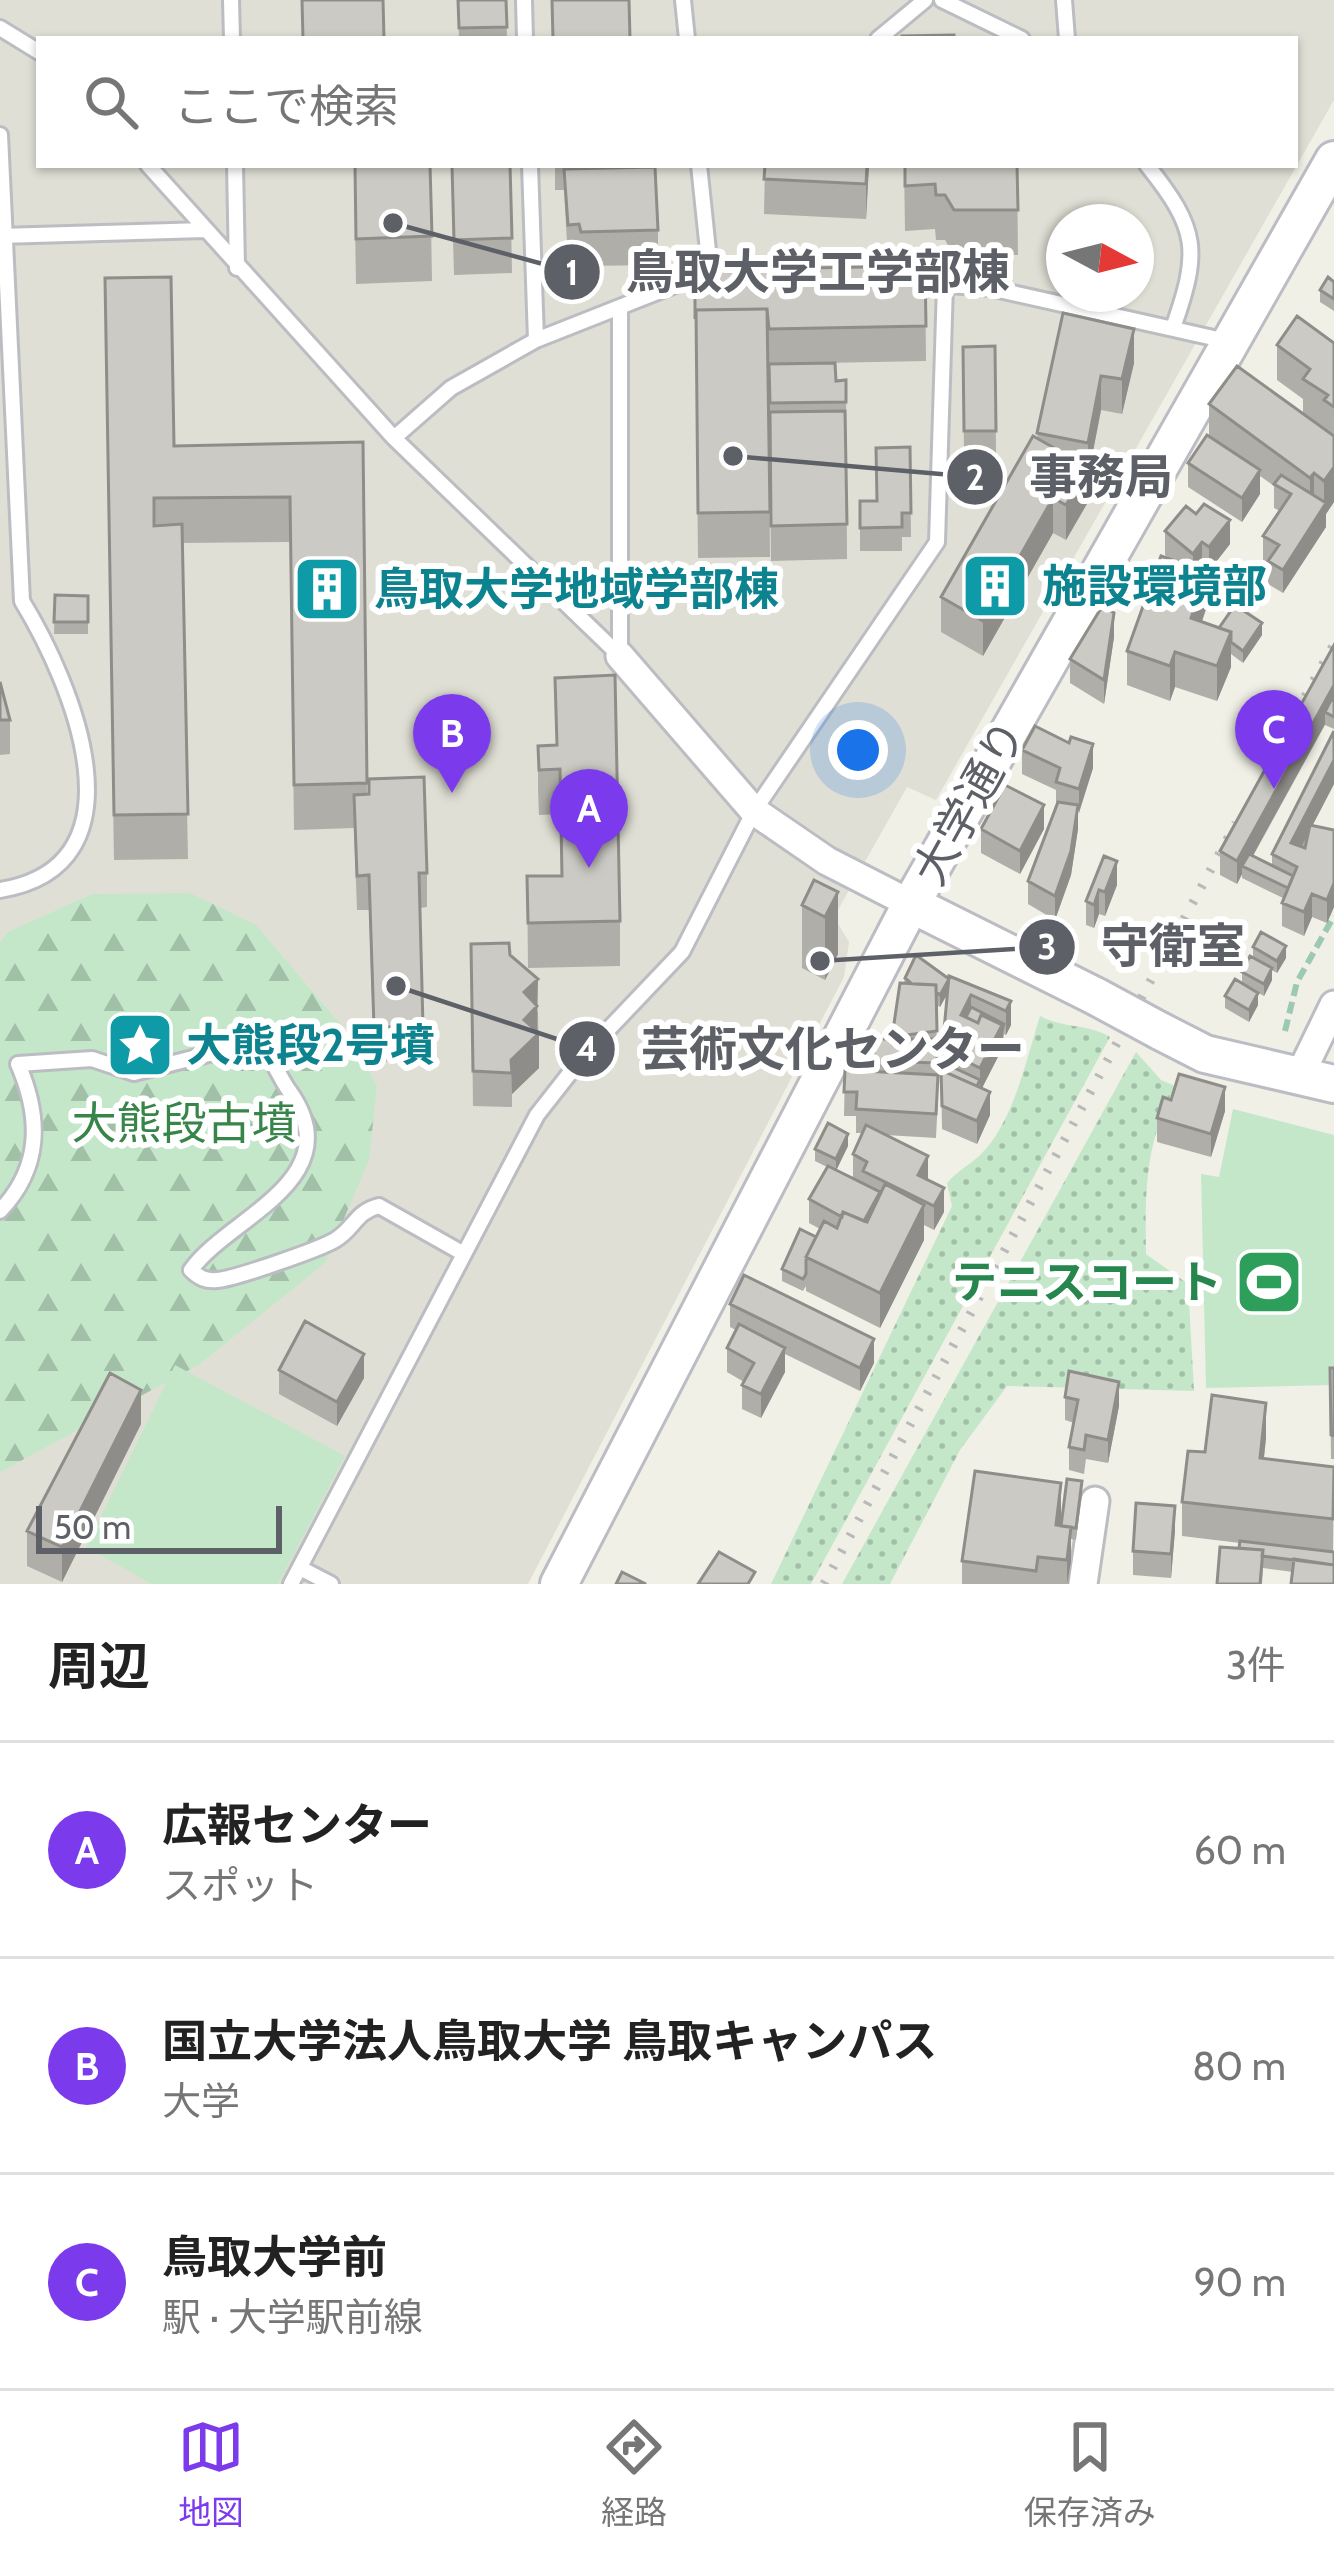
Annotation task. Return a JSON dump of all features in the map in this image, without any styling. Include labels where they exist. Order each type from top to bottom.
[{"type":"street","name":"大学通り","points":[[559,1584],[911,904],[1334,160]]},
{"type":"street","points":[[620,656],[754,811],[827,861],[1205,1054],[1317,1081]]},
{"type":"street","points":[[1317,1081],[1306,1052],[1334,1005]]},
{"type":"street","points":[[1083,1584],[1095,1502]]},
{"type":"lane","points":[[231,0],[232,36]]},
{"type":"lane","points":[[524,0],[525,36]]},
{"type":"lane","points":[[683,0],[687,36]]},
{"type":"lane","points":[[882,36],[925,0]]},
{"type":"lane","points":[[942,0],[1016,36]]},
{"type":"lane","points":[[1064,0],[1066,36]]},
{"type":"lane","points":[[0,28],[36,50]]},
{"type":"lane","points":[[0,135],[22,601],[47,650],[88,777],[84,824],[64,863],[49,875],[0,890]]},
{"type":"lane","points":[[151,168],[394,438],[620,656]]},
{"type":"lane","points":[[235,168],[237,268]]},
{"type":"lane","points":[[530,168],[536,340]]},
{"type":"lane","points":[[394,438],[451,388],[536,340],[688,280],[719,279],[700,168]]},
{"type":"lane","points":[[1149,168],[1178,204],[1195,254],[1173,328]]},
{"type":"lane","points":[[2,236],[205,230]]},
{"type":"lane","points":[[888,281],[990,288],[1230,341]]},
{"type":"lane","points":[[291,1584],[537,1114],[584,1055],[682,952],[754,811],[937,542],[945,285]]},
{"type":"lane","points":[[620,307],[620,656]]},
{"type":"lane","points":[[0,1211],[36,1150],[33,1093],[18,1064],[92,1060],[134,1073],[252,1043],[268,1051],[300,1107],[304,1150],[283,1192],[238,1232],[210,1244],[191,1270],[199,1278],[219,1280],[315,1250],[341,1237],[359,1211],[379,1206],[464,1254]]},
{"type":"lane","points":[[300,1568],[331,1584]]},
{"type":"path","points":[[1285,1031],[1297,982],[1334,916]]},
{"type":"shaded area","points":[[0,0],[1334,0],[1334,100],[1298,163],[1298,36],[36,36],[36,168],[1295,168],[936,800],[907,787],[834,917],[849,942],[844,977],[528,1584],[0,1584]]},
{"type":"green space","name":"大熊段古墳","points":[[190,893],[256,925],[346,1031],[377,1086],[369,1160],[325,1263],[200,1364],[0,1472],[0,942],[8,932],[92,894]]},
{"type":"green space","points":[[1040,1016],[1110,1037],[811,1584],[771,1584],[952,1206],[947,1183],[983,1152],[1003,1123]]},
{"type":"green space","points":[[1136,1052],[1161,1080],[1175,1086],[1149,1168],[1146,1254],[1188,1284],[1194,1391],[1007,1386],[960,1450],[890,1584],[842,1584]]},
{"type":"green space","name":"テニスコート","points":[[1233,1109],[1334,1135],[1334,1385],[1206,1388],[1201,1174],[1219,1177]]},
{"type":"green space","points":[[175,1365],[345,1456],[278,1584],[152,1584],[86,1547]]},
{"type":"building","points":[[302,0],[383,0],[384,36],[303,36]]},
{"type":"building","points":[[458,0],[506,0],[507,27],[459,28]]},
{"type":"building","points":[[552,0],[629,0],[630,36],[553,36]]},
{"type":"building","points":[[355,168],[430,168],[432,236],[356,239]]},
{"type":"building","points":[[452,168],[510,168],[512,238],[454,240]]},
{"type":"building","points":[[655,168],[658,230],[581,232],[579,224],[568,225],[564,169]]},
{"type":"building","points":[[765,168],[867,168],[866,184],[764,179]]},
{"type":"building","points":[[905,168],[1017,168],[1018,210],[954,210],[945,195],[936,195],[935,184],[905,186]]},
{"type":"building","points":[[925,266],[926,326],[769,329],[767,309],[696,310],[695,319],[695,270]]},
{"type":"building","points":[[171,277],[174,446],[363,442],[367,783],[294,785],[290,497],[154,498],[154,526],[182,524],[188,814],[114,815],[105,278]]},
{"type":"building","points":[[1328,277],[1334,282],[1334,299],[1320,290]]},
{"type":"building","points":[[767,309],[770,512],[698,513],[696,310]]},
{"type":"building","points":[[1063,313],[1134,329],[1122,379],[1101,376],[1088,443],[1037,433]]},
{"type":"building","points":[[1297,316],[1334,343],[1334,407],[1324,400],[1328,395],[1303,379],[1310,369],[1277,345]]},
{"type":"building","points":[[995,346],[996,431],[964,431],[963,347]]},
{"type":"building","points":[[835,363],[836,381],[846,380],[846,402],[770,403],[769,364]]},
{"type":"building","points":[[1237,366],[1334,436],[1334,467],[1324,481],[1314,473],[1310,478],[1209,404]]},
{"type":"building","points":[[845,411],[847,524],[771,526],[770,412]]},
{"type":"building","points":[[1207,435],[1260,470],[1242,498],[1188,463]]},
{"type":"building","points":[[1033,436],[1088,467],[1066,505],[1053,498],[983,621],[941,597]]},
{"type":"building","points":[[910,447],[911,513],[902,513],[902,527],[860,528],[860,501],[877,501],[876,448]]},
{"type":"building","points":[[1281,475],[1326,503],[1283,570],[1268,561],[1279,545],[1263,536],[1291,494],[1274,484]]},
{"type":"building","points":[[1204,504],[1230,520],[1209,547],[1202,542],[1193,554],[1165,531],[1186,506],[1196,514]]},
{"type":"building","points":[[1161,556],[1207,572],[1191,618],[1231,632],[1217,666],[1175,652],[1170,666],[1127,651]]},
{"type":"building","points":[[55,595],[88,596],[88,622],[54,622]]},
{"type":"building","points":[[1103,605],[1114,613],[1104,680],[1070,659]]},
{"type":"building","points":[[1235,605],[1262,623],[1243,651],[1231,642],[1231,632],[1219,628]]},
{"type":"building","points":[[1334,645],[1334,685],[1237,861],[1220,851]]},
{"type":"building","points":[[615,675],[620,921],[528,923],[527,876],[562,876],[560,769],[539,770],[538,746],[557,745],[555,678]]},
{"type":"building","points":[[0,682],[10,720],[0,720]]},
{"type":"building","points":[[1334,701],[1334,717],[1325,712]]},
{"type":"building","points":[[1035,726],[1069,743],[1071,737],[1093,744],[1079,789],[1056,782],[1060,768],[1022,750]]},
{"type":"building","points":[[1334,731],[1334,760],[1291,843],[1305,848],[1310,825],[1334,830],[1334,883],[1327,900],[1312,894],[1304,912],[1282,903],[1297,867],[1272,854]]},
{"type":"building","points":[[424,777],[427,873],[419,873],[423,1026],[374,1027],[369,875],[357,876],[354,795],[369,794],[369,779]]},
{"type":"building","points":[[1005,785],[1044,805],[1020,851],[981,829]]},
{"type":"building","points":[[1058,802],[1078,805],[1071,851],[1055,896],[1028,881]]},
{"type":"building","points":[[1249,854],[1293,876],[1288,888],[1242,866]]},
{"type":"building","points":[[1104,856],[1117,861],[1105,892],[1099,890],[1094,905],[1086,901]]},
{"type":"building","points":[[814,880],[838,892],[825,917],[802,905]]},
{"type":"building","points":[[1261,932],[1286,946],[1277,961],[1253,947]]},
{"type":"building","points":[[509,943],[510,955],[538,979],[524,992],[537,1006],[524,1020],[539,1033],[511,1060],[512,1073],[473,1071],[471,944]]},
{"type":"building","points":[[916,955],[949,979],[940,995],[936,985],[912,984],[905,978]]},
{"type":"building","points":[[1250,956],[1272,968],[1264,984],[1242,972]]},
{"type":"building","points":[[949,976],[1011,1001],[1006,1011],[971,995],[961,1015],[978,1023],[981,1015],[1002,1025],[980,1068],[945,1051],[952,1035],[944,1030]]},
{"type":"building","points":[[1235,979],[1258,993],[1249,1010],[1225,996]]},
{"type":"building","points":[[900,983],[936,985],[937,1031],[892,1037]]},
{"type":"building","points":[[971,1007],[1004,1024],[1002,1030],[1002,1025],[981,1015],[978,1023],[966,1017]]},
{"type":"building","points":[[872,1039],[937,1039],[937,1063],[875,1061]]},
{"type":"building","points":[[948,1065],[980,1080],[977,1086],[945,1072]]},
{"type":"building","points":[[845,1070],[938,1075],[936,1114],[856,1109],[857,1092],[844,1092]]},
{"type":"building","points":[[941,1070],[990,1092],[977,1121],[942,1106]]},
{"type":"building","points":[[1179,1074],[1225,1087],[1211,1134],[1157,1118],[1163,1097],[1171,1100]]},
{"type":"building","points":[[828,1123],[848,1134],[836,1159],[815,1149]]},
{"type":"building","points":[[866,1125],[928,1156],[918,1175],[944,1188],[934,1206],[863,1171],[867,1162],[853,1154]]},
{"type":"building","points":[[828,1166],[880,1192],[864,1221],[843,1212],[842,1217],[809,1199]]},
{"type":"building","points":[[885,1184],[924,1205],[880,1293],[806,1257],[824,1221],[837,1228],[843,1212],[867,1222]]},
{"type":"building","points":[[800,1229],[816,1237],[806,1257],[803,1279],[782,1269]]},
{"type":"building","points":[[744,1275],[874,1339],[860,1368],[730,1304]]},
{"type":"building","points":[[305,1321],[364,1354],[337,1402],[279,1370]]},
{"type":"building","points":[[739,1324],[785,1348],[761,1394],[742,1385],[754,1363],[727,1348]]},
{"type":"building","points":[[1330,1368],[1334,1368],[1334,1436],[1331,1435]]},
{"type":"building","points":[[1069,1371],[1119,1382],[1108,1440],[1086,1435],[1084,1450],[1069,1447],[1078,1400],[1065,1397]]},
{"type":"building","points":[[110,1373],[141,1390],[62,1547],[27,1531]]},
{"type":"building","points":[[1212,1395],[1266,1403],[1260,1458],[1334,1467],[1333,1519],[1182,1502],[1188,1451],[1205,1452]]},
{"type":"building","points":[[975,1471],[1061,1483],[1056,1525],[1071,1527],[1067,1560],[1038,1557],[1036,1571],[962,1561]]},
{"type":"building","points":[[1067,1479],[1082,1481],[1076,1528],[1061,1526]]},
{"type":"building","points":[[1136,1503],[1175,1506],[1171,1554],[1133,1551]]},
{"type":"building","points":[[1240,1541],[1334,1552],[1334,1565],[1262,1556],[1263,1550],[1239,1548]]},
{"type":"building","points":[[1220,1547],[1263,1550],[1260,1584],[1217,1584]]},
{"type":"building","points":[[719,1552],[755,1572],[748,1584],[698,1584]]},
{"type":"building","points":[[1294,1559],[1334,1565],[1334,1584],[1291,1584]]},
{"type":"building","points":[[622,1572],[646,1584],[616,1584]]},
{"type":"railway","points":[[1279,744],[1334,644]]},
{"type":"railway","points":[[824,1584],[1236,823]]},
{"type":"place","name":"鳥取大学工学部棟","points":[[393,223]]},
{"type":"place","name":"事務局","points":[[733,456]]},
{"type":"place","name":"施設環境部","points":[[995,586]]},
{"type":"place","name":"鳥取大学地域学部棟","points":[[327,589]]},
{"type":"place","name":"鳥取大学前","points":[[1274,789]]},
{"type":"place","name":"国立大学法人鳥取大学 鳥取キャンパス","points":[[452,793]]},
{"type":"place","name":"広報センター","points":[[589,868]]},
{"type":"place","name":"守衛室","points":[[820,961]]},
{"type":"place","name":"芸術文化センター","points":[[396,986]]},
{"type":"place","name":"大熊段2号墳","points":[[140,1045]]},
{"type":"place","name":"テニスコート","points":[[1269,1282]]}]
